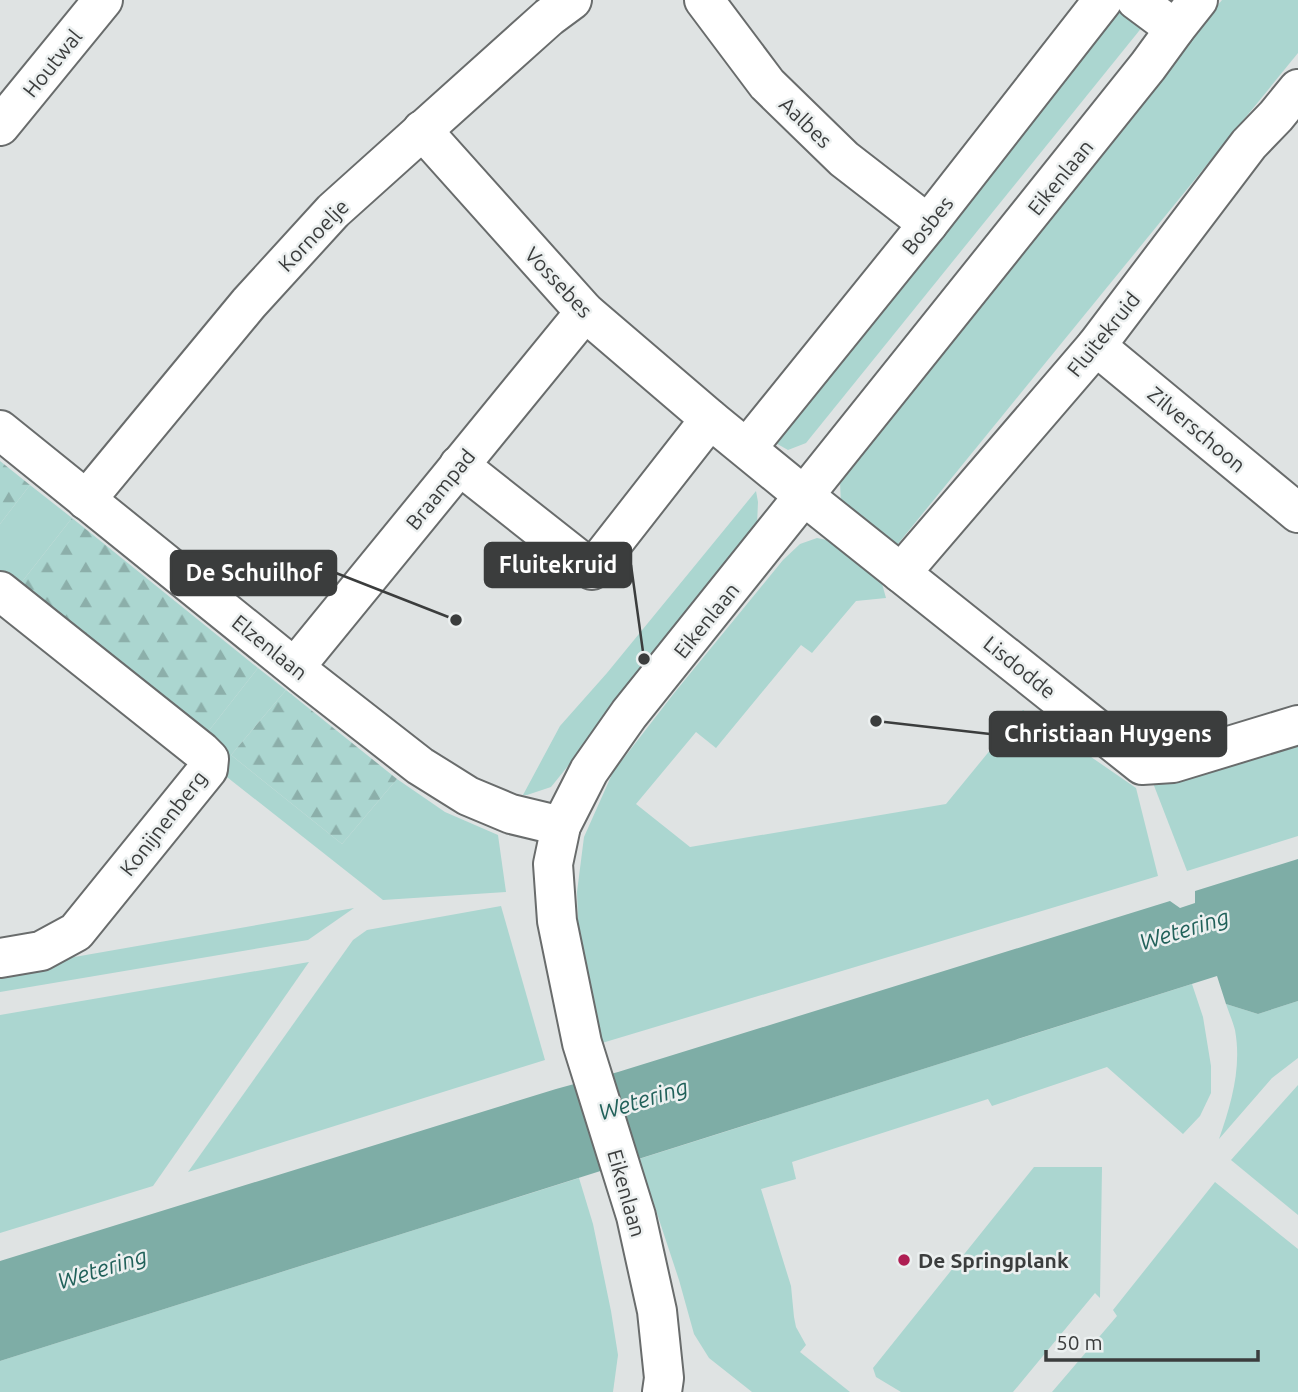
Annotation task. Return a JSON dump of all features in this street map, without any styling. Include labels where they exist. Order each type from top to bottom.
[{"type":"street","name":"Houtwal","points":[[0,126],[103,0]]},
{"type":"street","name":"Kornoelje","points":[[86,500],[249,303],[333,211],[549,17],[572,0]]},
{"type":"street","name":"Aalbes","points":[[704,0],[767,84],[844,159],[928,224]]},
{"type":"street","name":"Bosbes","points":[[747,448],[928,224],[1103,0]]},
{"type":"street","points":[[1136,0],[1186,14]]},
{"type":"street","name":"Eikenlaan","points":[[662,1392],[664,1378],[657,1311],[636,1216],[582,1043],[557,921],[553,864],[561,826],[589,771],[629,715],[1140,77],[1186,14]]},
{"type":"street","name":"Fluitekruid","points":[[901,573],[1096,346],[1249,144],[1291,113]]},
{"type":"street","name":"Vossebes","points":[[422,130],[585,312],[803,495]]},
{"type":"street","name":"Braampad","points":[[295,667],[585,312]]},
{"type":"street","name":"Zilverschoon","points":[[1096,346],[1298,513]]},
{"type":"street","points":[[460,465],[592,570],[710,419]]},
{"type":"street","name":"Elzenlaan","points":[[0,430],[306,677],[421,766],[468,796],[511,814],[561,826]]},
{"type":"street","name":"Lisdodde","points":[[803,495],[1142,765],[1173,763],[1298,725]]},
{"type":"street","name":"Konijnenberg","points":[[0,592],[209,760],[208,769],[76,932],[41,951],[0,958]]},
{"type":"green space","points":[[1222,0],[1298,0],[1298,53],[897,545],[841,506],[840,481],[1096,153]]},
{"type":"green space","points":[[1112,5],[1143,26],[806,443],[788,450],[772,441]]},
{"type":"green space","points":[[0,461],[30,485],[0,524]]},
{"type":"green space","points":[[30,485],[72,518],[14,592],[0,581],[0,524]]},
{"type":"green space","points":[[756,491],[757,525],[551,787],[523,795],[560,726],[607,673]]},
{"type":"green space","points":[[72,518],[258,668],[200,742],[14,592]]},
{"type":"green space","points":[[817,538],[841,543],[881,580],[886,598],[856,601],[812,653],[801,645],[716,748],[696,732],[636,804],[690,847],[946,804],[1023,710],[1136,788],[1158,876],[602,1043],[591,1004],[578,921],[577,892],[584,837],[613,772],[675,692],[783,560],[800,544]]},
{"type":"green space","points":[[258,668],[286,690],[231,755],[342,844],[397,779],[445,812],[498,835],[506,892],[383,900],[218,770],[200,742]]},
{"type":"green space","points":[[286,690],[397,779],[342,844],[231,755]]},
{"type":"green space","points":[[1298,738],[1298,836],[1187,871],[1153,783]]},
{"type":"green space","points":[[501,906],[545,1060],[188,1172],[353,940],[367,930]]},
{"type":"green space","points":[[354,908],[308,940],[0,992],[0,970]]},
{"type":"green space","points":[[309,962],[153,1186],[0,1233],[0,1015]]},
{"type":"green space","points":[[1192,984],[1203,1017],[1211,1066],[1211,1093],[1200,1116],[1183,1134],[1107,1067],[992,1106],[988,1099],[792,1162],[796,1179],[761,1189],[791,1286],[796,1327],[806,1345],[800,1352],[850,1392],[752,1392],[709,1358],[694,1334],[639,1159]]},
{"type":"green space","points":[[1298,1001],[1298,1058],[1272,1078],[1219,1139],[1231,1099],[1237,1058],[1235,1030],[1226,1004],[1258,1014]]},
{"type":"green space","points":[[1298,1085],[1298,1215],[1231,1160]]},
{"type":"green space","points":[[1034,1167],[1102,1167],[1100,1298],[1095,1293],[1013,1392],[901,1392],[876,1377],[873,1368]]},
{"type":"green space","points":[[579,1178],[593,1224],[618,1355],[613,1392],[0,1392],[0,1361]]},
{"type":"green space","points":[[1215,1182],[1298,1249],[1298,1392],[1052,1392],[1117,1316],[1113,1310]]},
{"type":"water","name":"Wetering","points":[[1298,859],[1298,1001],[1258,1014],[1226,1004],[1217,976],[0,1361],[0,1261],[1170,901],[1180,908],[1195,903],[1195,891]]},
{"type":"place","name":"De Schuilhof","points":[[456,620]]},
{"type":"place","name":"Fluitekruid","points":[[644,659]]},
{"type":"place","name":"Christiaan Huygens","points":[[876,721]]},
{"type":"place","name":"De Springplank","points":[[904,1260]]}]
